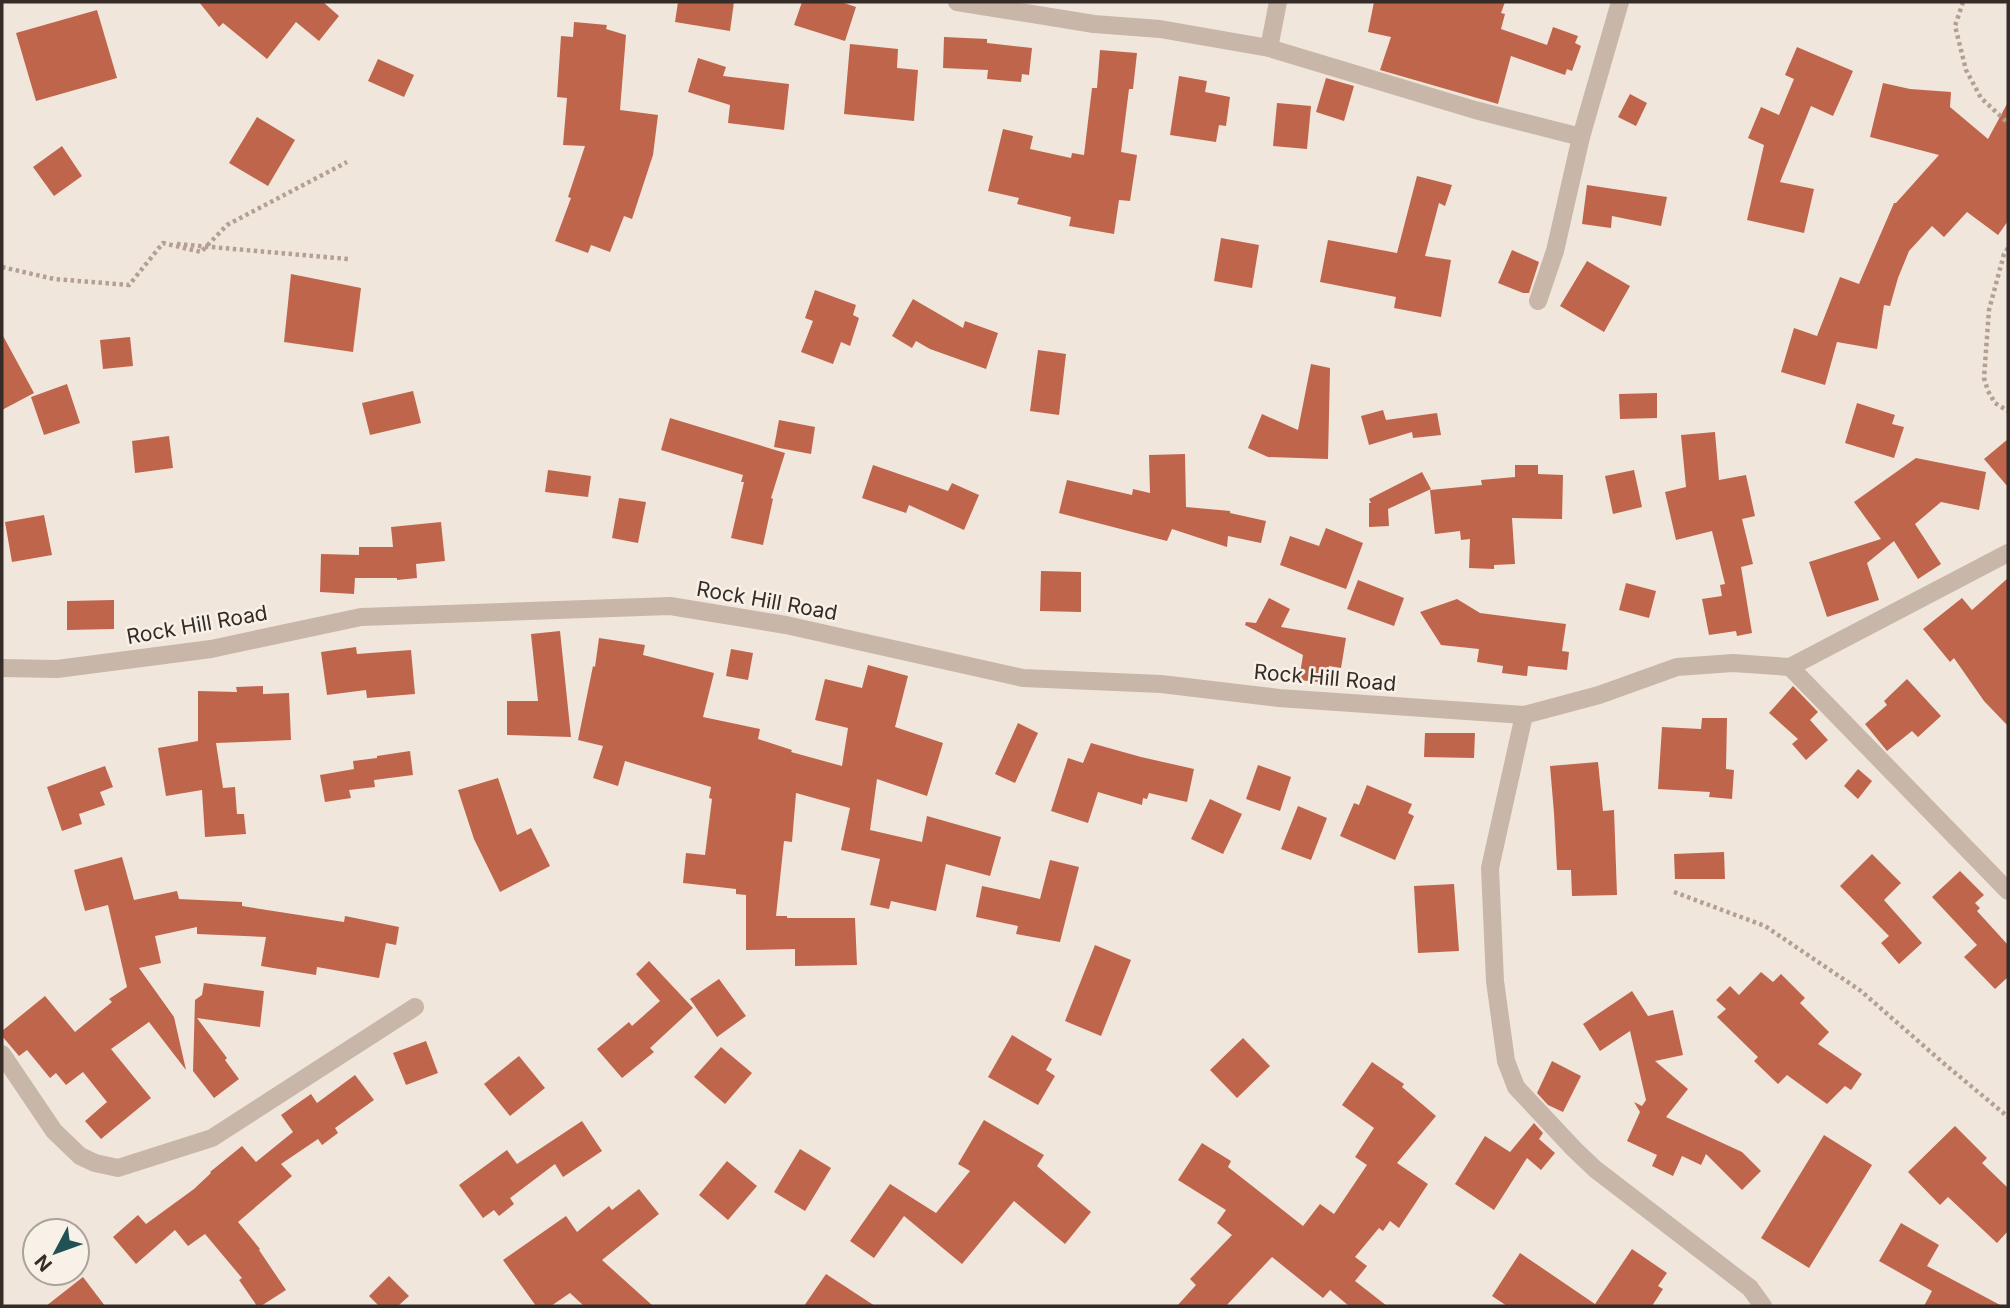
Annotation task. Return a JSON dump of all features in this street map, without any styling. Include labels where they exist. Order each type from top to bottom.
[{"type":"street","points":[[957,2],[1094,24],[1160,29],[1269,48],[1475,110],[1581,137]]},
{"type":"street","points":[[1269,48],[1278,2]]},
{"type":"street","points":[[1538,302],[1555,251],[1581,137],[1620,2]]},
{"type":"street","points":[[2008,553],[1790,667],[2008,891]]},
{"type":"street","name":"Rock Hill Road","points":[[2,668],[57,669],[211,649],[361,617],[670,606],[786,625],[1023,678],[1161,684],[1279,698],[1524,715],[1599,695],[1677,667],[1733,663],[1790,667]]},
{"type":"street","points":[[1524,715],[1490,868],[1495,981],[1506,1061],[1516,1087],[1595,1169],[1750,1288],[1763,1306]]},
{"type":"street","points":[[2,1054],[54,1131],[79,1156],[118,1168],[212,1138],[415,1007]]},
{"type":"path","points":[[1963,2],[1955,26],[1966,70],[1981,98],[2008,123]]},
{"type":"path","points":[[163,243],[201,252],[227,225],[347,162]]},
{"type":"path","points":[[163,243],[348,259]]},
{"type":"path","points":[[2,267],[54,279],[129,285],[163,243]]},
{"type":"path","points":[[2008,248],[1989,310],[1984,378],[1995,403],[2008,411]]},
{"type":"path","points":[[1674,892],[1765,926],[1861,991],[2008,1117]]},
{"type":"building","points":[[199,2],[323,2],[339,16],[319,41],[296,22],[267,59],[223,23],[219,27]]},
{"type":"building","points":[[678,2],[734,2],[730,31],[675,22]]},
{"type":"building","points":[[802,2],[841,2],[856,7],[845,41],[794,25]]},
{"type":"building","points":[[1374,2],[1505,2],[1501,13],[1505,14],[1501,29],[1547,45],[1553,27],[1578,36],[1575,43],[1581,46],[1572,71],[1567,69],[1565,75],[1511,56],[1498,104],[1380,70],[1391,37],[1368,32]]},
{"type":"building","points":[[97,10],[117,78],[36,101],[16,33]]},
{"type":"building","points":[[574,22],[607,25],[606,29],[626,35],[620,110],[658,115],[653,155],[632,219],[624,216],[610,252],[591,245],[588,253],[555,241],[571,198],[568,197],[585,146],[563,145],[567,98],[557,97],[561,36],[573,37]]},
{"type":"building","points":[[944,37],[987,39],[987,43],[1032,48],[1029,75],[1022,74],[1021,82],[987,79],[988,70],[943,68]]},
{"type":"building","points":[[850,44],[898,49],[897,68],[918,70],[914,121],[844,114]]},
{"type":"building","points":[[1797,47],[1853,71],[1833,116],[1811,106],[1780,182],[1814,189],[1804,233],[1747,220],[1764,145],[1748,138],[1761,107],[1779,115],[1794,79],[1785,75]]},
{"type":"building","points":[[1100,50],[1137,53],[1133,89],[1129,89],[1121,152],[1137,155],[1130,201],[1119,200],[1114,234],[1069,226],[1071,217],[1017,204],[1019,198],[988,191],[1003,129],[1033,136],[1030,149],[1071,158],[1072,153],[1084,155],[1092,88],[1097,88]]},
{"type":"building","points":[[698,58],[726,67],[723,76],[789,84],[784,130],[728,123],[730,105],[688,92]]},
{"type":"building","points":[[378,59],[414,75],[404,97],[368,81]]},
{"type":"building","points":[[1179,76],[1207,81],[1205,92],[1230,97],[1226,126],[1219,125],[1216,142],[1170,135]]},
{"type":"building","points":[[1326,78],[1354,86],[1344,121],[1316,112]]},
{"type":"building","points":[[1883,83],[1910,89],[1951,92],[1950,107],[1988,139],[2008,102],[2008,221],[1998,235],[1967,212],[1944,237],[1932,226],[1909,251],[1890,306],[1884,305],[1877,349],[1837,342],[1825,385],[1781,372],[1794,328],[1817,336],[1840,277],[1859,284],[1894,203],[1939,155],[1870,137]]},
{"type":"building","points":[[1630,94],[1647,103],[1636,126],[1618,117]]},
{"type":"building","points":[[1277,103],[1311,106],[1307,149],[1273,146]]},
{"type":"building","points":[[257,117],[295,140],[268,186],[229,163]]},
{"type":"building","points":[[62,146],[82,176],[54,196],[33,167]]},
{"type":"building","points":[[1417,176],[1452,185],[1445,206],[1439,203],[1425,256],[1451,260],[1441,317],[1394,308],[1396,297],[1320,282],[1328,240],[1397,253]]},
{"type":"building","points":[[1587,185],[1667,197],[1661,226],[1612,216],[1611,228],[1582,224]]},
{"type":"building","points":[[1221,238],[1259,245],[1252,288],[1214,281]]},
{"type":"building","points":[[1512,250],[1539,262],[1529,293],[1498,283]]},
{"type":"building","points":[[1587,261],[1630,286],[1604,332],[1560,306]]},
{"type":"building","points":[[291,274],[361,288],[353,352],[284,342]]},
{"type":"building","points":[[815,290],[856,305],[853,315],[859,318],[850,346],[841,342],[833,364],[801,352],[813,321],[805,318]]},
{"type":"building","points":[[913,299],[963,328],[965,321],[998,333],[986,369],[930,349],[916,341],[912,348],[892,336]]},
{"type":"building","points":[[2,334],[34,393],[2,410]]},
{"type":"building","points":[[130,337],[133,366],[103,369],[100,340]]},
{"type":"building","points":[[1038,350],[1066,354],[1059,415],[1030,411]]},
{"type":"building","points":[[1311,364],[1330,368],[1328,459],[1268,457],[1248,448],[1262,414],[1298,430]]},
{"type":"building","points":[[67,384],[80,423],[44,435],[31,397]]},
{"type":"building","points":[[413,391],[421,423],[370,435],[362,403]]},
{"type":"building","points":[[1657,393],[1657,418],[1620,419],[1619,394]]},
{"type":"building","points":[[1857,403],[1895,415],[1892,424],[1904,427],[1894,458],[1845,443]]},
{"type":"building","points":[[1383,410],[1386,420],[1437,413],[1441,435],[1413,438],[1412,432],[1369,445],[1361,416]]},
{"type":"building","points":[[670,418],[785,453],[771,498],[773,499],[763,545],[731,538],[744,482],[741,482],[743,475],[661,450]]},
{"type":"building","points":[[779,420],[815,427],[811,454],[774,447]]},
{"type":"building","points":[[1715,432],[1719,480],[1746,475],[1755,516],[1742,519],[1753,564],[1741,567],[1752,633],[1737,636],[1736,631],[1709,635],[1702,599],[1722,596],[1720,585],[1725,584],[1712,531],[1676,540],[1665,492],[1686,487],[1681,435]]},
{"type":"building","points":[[169,436],[173,468],[135,473],[132,441]]},
{"type":"building","points":[[2008,439],[2008,487],[1984,459]]},
{"type":"building","points":[[1185,454],[1186,507],[1230,511],[1266,521],[1261,543],[1228,536],[1227,547],[1172,529],[1167,541],[1059,513],[1067,480],[1132,495],[1133,489],[1150,493],[1149,455]]},
{"type":"building","points":[[1916,458],[1986,472],[1979,510],[1941,502],[1915,524],[1941,564],[1918,579],[1894,541],[1867,563],[1879,600],[1827,617],[1809,562],[1881,539],[1854,502]]},
{"type":"building","points":[[873,465],[948,491],[952,483],[979,495],[964,530],[909,505],[906,513],[862,498]]},
{"type":"building","points":[[1515,465],[1538,465],[1538,474],[1563,475],[1562,519],[1512,518],[1515,564],[1494,565],[1494,569],[1469,568],[1470,539],[1461,540],[1460,531],[1435,534],[1430,490],[1482,485],[1481,480],[1515,477]]},
{"type":"building","points":[[548,470],[591,476],[588,497],[545,492]]},
{"type":"building","points":[[1634,470],[1642,507],[1613,514],[1605,476]]},
{"type":"building","points":[[1422,472],[1431,489],[1388,509],[1389,526],[1369,527],[1369,499]]},
{"type":"building","points":[[619,498],[646,502],[638,543],[612,538]]},
{"type":"building","points":[[44,515],[52,555],[12,562],[5,522]]},
{"type":"building","points":[[441,522],[445,561],[416,564],[417,578],[355,578],[354,594],[320,592],[321,554],[359,555],[359,547],[393,547],[391,527]]},
{"type":"building","points":[[1326,528],[1363,543],[1346,589],[1280,565],[1290,536],[1319,546]]},
{"type":"building","points":[[1041,571],[1081,572],[1081,612],[1040,611]]},
{"type":"building","points":[[2008,578],[2008,726],[1984,701],[1954,658],[1950,662],[1923,629],[1962,598],[1972,610]]},
{"type":"building","points":[[1358,580],[1404,598],[1394,626],[1347,609]]},
{"type":"building","points":[[1626,583],[1656,591],[1649,618],[1619,610]]},
{"type":"building","points":[[1269,598],[1290,609],[1281,627],[1346,638],[1341,668],[1329,666],[1326,683],[1299,680],[1303,655],[1245,625],[1246,622],[1256,623]]},
{"type":"building","points":[[1457,599],[1480,613],[1566,624],[1562,651],[1569,652],[1567,670],[1528,666],[1527,676],[1502,673],[1503,666],[1477,662],[1479,649],[1441,645],[1420,612]]},
{"type":"building","points":[[114,600],[114,629],[67,630],[67,601]]},
{"type":"building","points":[[560,631],[571,737],[507,735],[507,701],[538,701],[531,634]]},
{"type":"building","points":[[599,638],[645,645],[643,655],[714,673],[703,717],[760,729],[758,739],[792,750],[791,752],[842,766],[848,728],[815,720],[825,679],[862,688],[868,665],[908,676],[895,727],[943,743],[927,796],[877,779],[870,830],[922,842],[927,816],[1001,837],[990,876],[946,864],[936,911],[891,901],[889,909],[870,905],[880,859],[841,850],[850,808],[796,793],[792,842],[784,841],[776,916],[855,918],[857,965],[795,966],[795,949],[746,950],[746,895],[736,894],[736,889],[683,883],[686,853],[705,855],[711,787],[625,761],[618,786],[593,778],[603,746],[578,740]]},
{"type":"building","points":[[356,647],[357,654],[411,650],[415,694],[367,698],[366,690],[327,695],[321,652]]},
{"type":"building","points":[[731,649],[753,653],[748,680],[726,676]]},
{"type":"building","points":[[1907,679],[1941,716],[1918,737],[1912,731],[1887,751],[1865,724],[1887,705],[1884,701]]},
{"type":"building","points":[[263,686],[263,694],[289,693],[291,740],[216,743],[223,788],[235,787],[237,814],[244,814],[246,834],[205,837],[202,790],[166,796],[158,748],[198,741],[198,691],[237,692],[236,687]]},
{"type":"building","points":[[1793,686],[1818,712],[1810,720],[1828,740],[1806,760],[1792,744],[1798,739],[1769,713]]},
{"type":"building","points":[[1702,718],[1727,718],[1726,769],[1734,770],[1732,799],[1709,797],[1710,792],[1658,789],[1662,727],[1701,729]]},
{"type":"building","points":[[1018,723],[1038,733],[1015,783],[995,774]]},
{"type":"building","points":[[1425,733],[1475,733],[1474,758],[1424,757]]},
{"type":"building","points":[[1091,743],[1194,769],[1187,802],[1149,793],[1147,799],[1143,798],[1142,805],[1098,792],[1088,823],[1051,811],[1068,758],[1083,763]]},
{"type":"building","points":[[410,751],[413,775],[374,780],[375,787],[349,790],[351,798],[325,802],[320,775],[354,769],[353,761]]},
{"type":"building","points":[[1598,762],[1603,811],[1614,810],[1617,895],[1572,896],[1571,870],[1557,870],[1550,766]]},
{"type":"building","points":[[1258,765],[1291,777],[1280,811],[1246,799]]},
{"type":"building","points":[[105,766],[113,787],[100,792],[105,805],[79,814],[82,824],[62,831],[47,787]]},
{"type":"building","points":[[1858,769],[1872,781],[1858,799],[1844,786]]},
{"type":"building","points":[[498,778],[517,835],[531,828],[550,866],[500,892],[474,839],[458,790]]},
{"type":"building","points":[[1367,785],[1412,804],[1408,813],[1414,816],[1395,860],[1340,836],[1354,803],[1359,805]]},
{"type":"building","points":[[1210,799],[1242,814],[1223,854],[1191,839]]},
{"type":"building","points":[[1298,806],[1327,818],[1311,860],[1281,849]]},
{"type":"building","points":[[1724,852],[1725,879],[1675,879],[1674,854]]},
{"type":"building","points":[[1872,854],[1901,883],[1884,900],[1922,943],[1899,964],[1881,943],[1889,936],[1840,886]]},
{"type":"building","points":[[122,857],[134,900],[177,891],[179,899],[242,902],[242,906],[344,922],[345,916],[399,927],[396,945],[386,943],[379,978],[317,967],[316,975],[261,966],[266,937],[197,934],[197,927],[155,936],[161,963],[139,968],[174,1017],[186,1070],[149,1022],[111,1049],[151,1098],[101,1139],[85,1121],[107,1102],[83,1072],[66,1085],[56,1073],[50,1078],[27,1050],[19,1056],[2,1036],[2,1031],[45,996],[75,1032],[112,1002],[109,999],[127,987],[108,905],[85,911],[74,870]]},
{"type":"building","points":[[1050,860],[1079,867],[1060,942],[1016,934],[1018,926],[976,917],[982,886],[1040,899]]},
{"type":"building","points":[[1960,871],[1984,895],[1975,903],[1980,908],[1977,911],[2008,945],[2008,977],[1995,989],[1964,957],[1977,945],[1932,897]]},
{"type":"building","points":[[1454,884],[1459,951],[1418,953],[1414,886]]},
{"type":"building","points":[[1095,945],[1131,960],[1101,1036],[1065,1021]]},
{"type":"building","points":[[649,961],[693,1008],[650,1048],[654,1052],[622,1078],[597,1049],[629,1022],[632,1026],[660,1001],[636,974]]},
{"type":"building","points":[[1761,972],[1773,982],[1781,974],[1805,998],[1800,1003],[1829,1032],[1818,1044],[1862,1074],[1851,1090],[1845,1086],[1827,1104],[1787,1075],[1778,1084],[1754,1061],[1758,1057],[1717,1017],[1726,1009],[1716,1000],[1730,986],[1739,995]]},
{"type":"building","points":[[719,979],[746,1016],[717,1037],[690,999]]},
{"type":"building","points":[[204,983],[264,991],[260,1027],[197,1018],[239,1079],[214,1098],[193,1071],[195,1000],[202,995]]},
{"type":"building","points":[[1632,991],[1648,1016],[1673,1010],[1683,1055],[1655,1061],[1688,1089],[1666,1117],[1742,1152],[1761,1171],[1742,1190],[1706,1154],[1701,1165],[1682,1156],[1673,1176],[1652,1166],[1657,1155],[1627,1141],[1640,1112],[1634,1102],[1642,1106],[1646,1100],[1630,1031],[1600,1051],[1583,1024]]},
{"type":"building","points":[[1012,1035],[1052,1059],[1046,1070],[1055,1076],[1038,1105],[988,1077]]},
{"type":"building","points":[[1243,1038],[1270,1066],[1237,1098],[1210,1070]]},
{"type":"building","points":[[426,1041],[438,1073],[406,1085],[393,1053]]},
{"type":"building","points":[[721,1047],[752,1073],[725,1104],[694,1077]]},
{"type":"building","points":[[519,1056],[545,1088],[510,1116],[484,1084]]},
{"type":"building","points":[[1552,1061],[1581,1076],[1563,1112],[1548,1105],[1537,1093]]},
{"type":"building","points":[[1372,1062],[1404,1084],[1402,1087],[1436,1116],[1397,1163],[1428,1184],[1399,1228],[1390,1221],[1383,1231],[1379,1228],[1355,1257],[1367,1266],[1355,1281],[1387,1306],[1349,1306],[1330,1290],[1323,1298],[1272,1257],[1226,1306],[1177,1306],[1196,1285],[1190,1279],[1232,1235],[1217,1223],[1226,1210],[1178,1180],[1202,1143],[1231,1161],[1228,1167],[1303,1226],[1320,1204],[1334,1214],[1367,1165],[1355,1157],[1374,1128],[1342,1105]]},
{"type":"building","points":[[355,1075],[374,1100],[335,1128],[338,1133],[322,1145],[318,1139],[281,1164],[292,1176],[238,1222],[260,1249],[286,1290],[257,1306],[239,1280],[242,1278],[205,1234],[188,1246],[175,1230],[136,1264],[113,1237],[138,1215],[146,1224],[194,1189],[242,1146],[256,1162],[293,1132],[281,1115],[311,1094],[317,1103]]},
{"type":"building","points":[[984,1120],[1044,1155],[1037,1166],[1091,1212],[1065,1244],[1014,1201],[962,1264],[904,1216],[874,1258],[850,1241],[890,1184],[936,1213],[970,1171],[958,1164]]},
{"type":"building","points":[[582,1121],[602,1151],[563,1177],[555,1164],[510,1198],[514,1204],[499,1216],[494,1210],[483,1218],[459,1185],[507,1150],[517,1164]]},
{"type":"building","points":[[1534,1123],[1543,1133],[1539,1139],[1555,1153],[1541,1170],[1527,1158],[1494,1210],[1455,1184],[1485,1136],[1510,1152]]},
{"type":"building","points":[[1955,1126],[1987,1158],[1982,1163],[2008,1188],[2008,1231],[1997,1243],[1948,1197],[1940,1205],[1908,1172]]},
{"type":"building","points":[[1824,1135],[1872,1165],[1809,1268],[1761,1238]]},
{"type":"building","points":[[800,1149],[831,1168],[805,1211],[774,1192]]},
{"type":"building","points":[[727,1161],[757,1186],[728,1220],[699,1195]]},
{"type":"building","points":[[639,1189],[659,1214],[602,1260],[653,1306],[584,1306],[570,1293],[551,1306],[536,1306],[503,1260],[566,1216],[577,1232],[609,1206],[612,1210]]},
{"type":"building","points":[[1901,1223],[1939,1245],[1927,1266],[2002,1306],[1924,1306],[1932,1291],[1879,1261]]},
{"type":"building","points":[[1632,1249],[1667,1273],[1658,1286],[1663,1289],[1652,1306],[1507,1306],[1492,1296],[1520,1253],[1595,1304]]},
{"type":"building","points":[[826,1274],[875,1306],[804,1306]]},
{"type":"building","points":[[389,1276],[409,1296],[398,1306],[379,1306],[369,1296]]},
{"type":"building","points":[[70,1287],[91,1287],[105,1306],[46,1306]]}]
